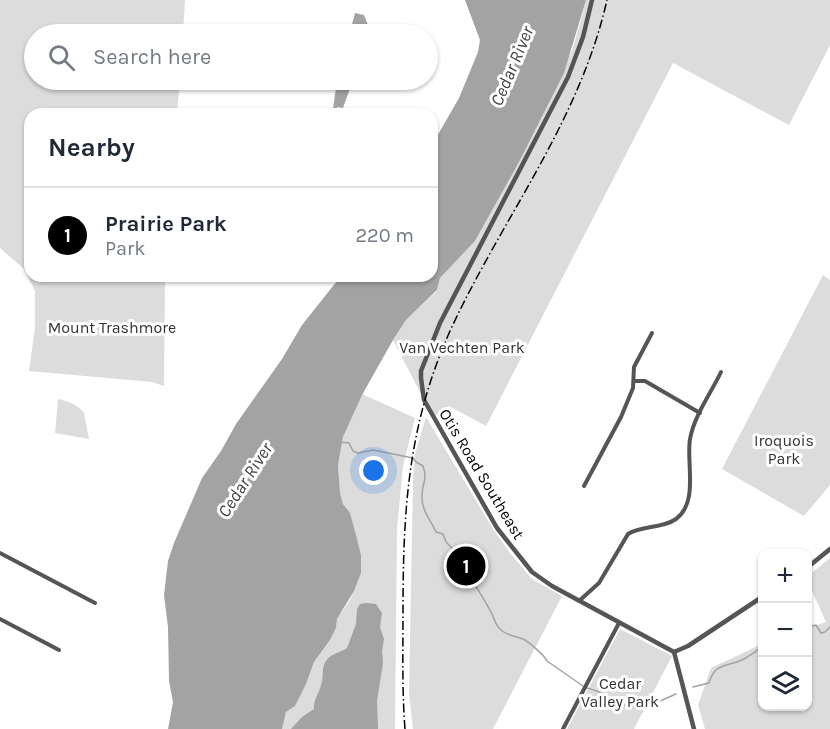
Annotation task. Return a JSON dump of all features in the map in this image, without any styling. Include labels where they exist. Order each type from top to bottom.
[{"type":"street","name":"Otis Road Southeast","points":[[592,0],[583,37],[568,77],[440,323],[426,354],[420,378],[424,400],[497,528],[532,572],[552,586],[674,652]]},
{"type":"street","points":[[584,486],[621,417],[634,381],[634,367],[652,333]]},
{"type":"street","points":[[579,601],[599,583],[628,534],[667,524],[682,513],[689,492],[691,435],[721,372]]},
{"type":"street","points":[[634,381],[645,381],[700,413]]},
{"type":"street","points":[[812,563],[830,549]]},
{"type":"street","points":[[0,553],[95,603]]},
{"type":"street","points":[[694,729],[674,652],[688,646],[758,600]]},
{"type":"street","points":[[0,620],[59,651]]},
{"type":"street","points":[[564,729],[620,623]]},
{"type":"green space","name":"Mount Trashmore","points":[[0,0],[185,0],[184,24],[24,24],[24,90],[179,90],[178,108],[24,108],[24,269],[0,248]]},
{"type":"green space","name":"Van Vechten Park","points":[[586,0],[830,0],[830,45],[789,125],[673,63],[486,426],[449,406],[433,417],[393,340],[406,320],[437,291],[440,278],[475,241],[518,164],[573,48]]},
{"type":"green space","name":"Iroquois Park","points":[[823,275],[830,280],[830,485],[804,516],[722,469]]},
{"type":"green space","name":"Mount Trashmore","points":[[30,282],[165,282],[164,386],[152,382],[29,371],[35,328],[35,291]]},
{"type":"green space","points":[[362,394],[415,418],[403,466],[397,529],[395,729],[282,729],[286,712],[292,708],[306,684],[314,662],[330,640],[336,628],[337,619],[350,600],[361,573],[361,555],[350,514],[343,504],[340,493],[338,465],[343,437]]},
{"type":"green space","points":[[58,399],[69,402],[82,410],[89,439],[55,433]]},
{"type":"green space","points":[[426,417],[493,529],[510,553],[532,579],[562,596],[493,729],[413,729],[409,694],[413,479],[415,454]]},
{"type":"green space","points":[[830,558],[830,729],[705,729],[698,705],[711,668],[758,646],[758,711],[812,711],[812,627],[826,622],[812,591],[812,573]]},
{"type":"green space","name":"Cedar Valley Park","points":[[620,629],[672,656],[634,729],[567,729]]},
{"type":"water","name":"Cedar River","points":[[465,0],[586,0],[564,73],[518,164],[475,241],[440,278],[437,290],[406,320],[393,340],[362,395],[343,437],[338,465],[340,493],[343,504],[350,513],[356,535],[361,555],[361,573],[354,591],[337,619],[336,628],[330,640],[314,662],[295,706],[286,712],[282,729],[168,729],[173,702],[169,681],[168,627],[164,595],[168,561],[202,478],[236,424],[282,359],[302,325],[336,282],[438,282],[438,135],[459,98],[478,52],[480,40]]},
{"type":"water","points":[[355,13],[364,15],[368,24],[352,24]]},
{"type":"water","points":[[336,90],[349,90],[343,108],[333,108]]},
{"type":"water","points":[[360,604],[376,604],[382,613],[380,627],[384,639],[377,701],[378,729],[291,729],[302,717],[314,709],[322,682],[324,664],[330,656],[347,648],[356,624],[357,609]]},
{"type":"waterway","points":[[340,442],[349,443],[353,451],[358,453],[373,450],[413,458],[423,466],[425,478],[422,500],[426,514],[436,532],[443,534],[446,542],[465,561],[472,582],[497,626],[506,634],[525,640],[547,661],[583,686]]},
{"type":"waterway","points":[[812,626],[816,625],[821,633],[830,627]]},
{"type":"waterway","points":[[693,687],[709,683],[718,669],[745,659],[758,650]]},
{"type":"waterway","points":[[587,688],[617,703],[629,706]]},
{"type":"waterway","points":[[634,707],[646,699],[660,701],[676,694]]},
{"type":"railway","points":[[405,729],[403,700],[404,541],[410,471],[425,402],[450,331],[538,169],[578,88],[607,0]]},
{"type":"place","name":"Prairie Park","points":[[466,566]]}]
